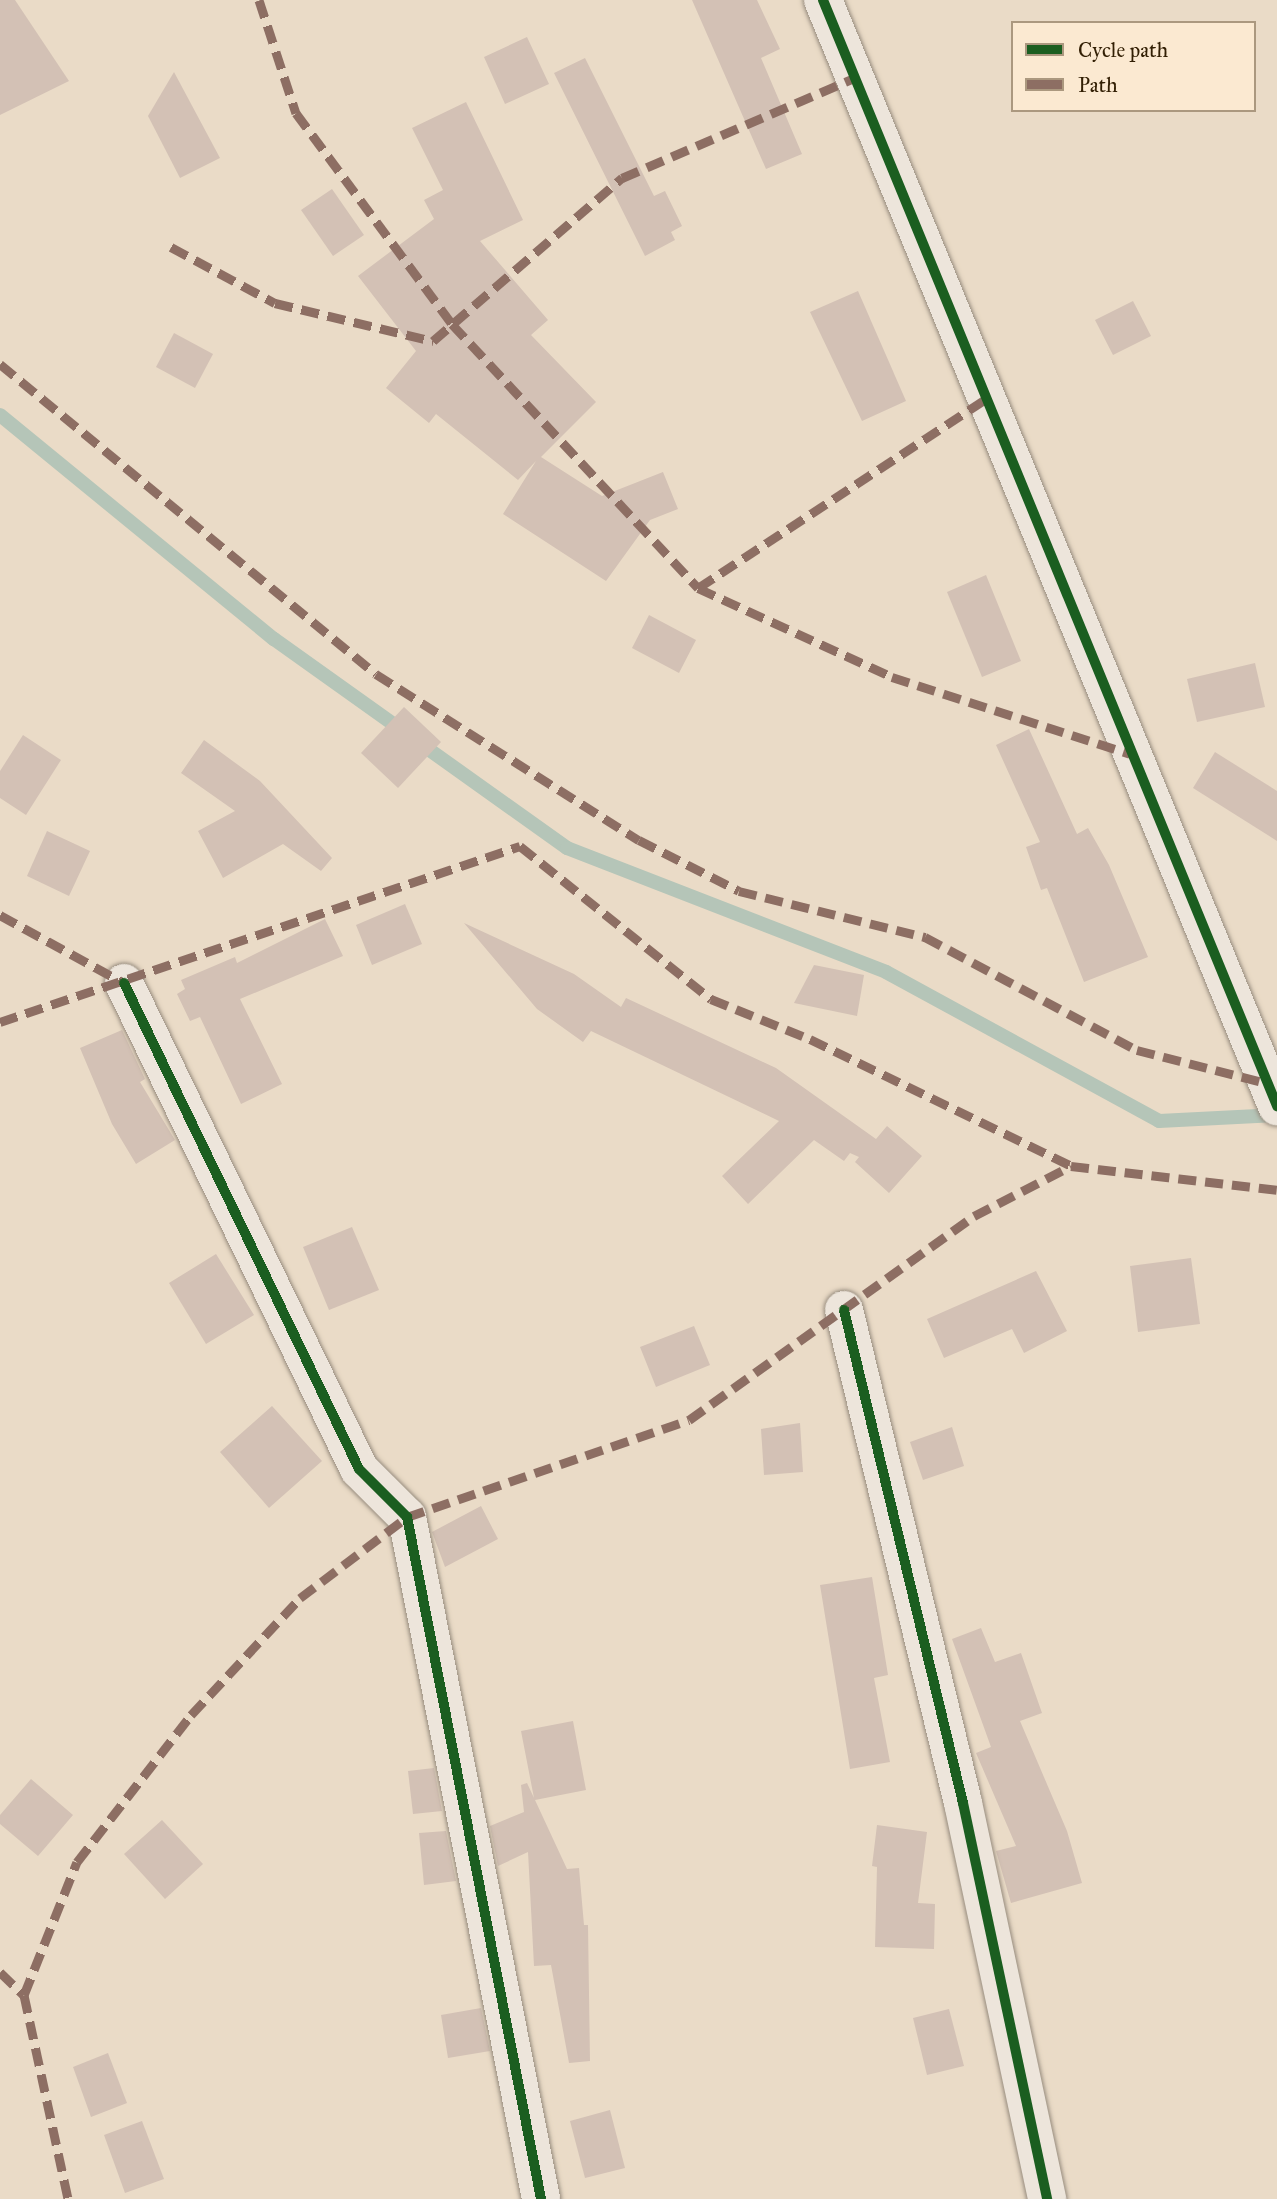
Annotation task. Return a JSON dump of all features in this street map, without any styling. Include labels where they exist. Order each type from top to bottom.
[{"type":"street","points":[[823,0],[1277,1106]]},
{"type":"street","points":[[124,983],[359,1468],[407,1517],[541,2199]]},
{"type":"street","points":[[844,1310],[963,1802],[1047,2199]]},
{"type":"building","points":[[0,0],[15,0],[69,81],[0,115]]},
{"type":"building","points":[[692,0],[757,0],[780,49],[761,58],[802,154],[766,169]]},
{"type":"building","points":[[527,37],[549,84],[505,104],[484,57]]},
{"type":"building","points":[[585,58],[654,196],[665,191],[682,226],[671,232],[675,240],[645,256],[554,73]]},
{"type":"building","points":[[174,72],[220,158],[180,178],[148,116]]},
{"type":"building","points":[[466,102],[523,220],[480,241],[548,320],[531,335],[596,402],[541,457],[602,496],[663,472],[678,509],[650,520],[606,581],[503,514],[536,461],[518,480],[436,414],[429,423],[386,388],[416,351],[358,276],[434,219],[424,200],[443,190],[412,128]]},
{"type":"building","points":[[332,189],[364,235],[333,256],[301,210]]},
{"type":"building","points":[[858,291],[906,401],[862,421],[810,312]]},
{"type":"building","points":[[1133,301],[1151,336],[1113,355],[1095,320]]},
{"type":"building","points":[[174,333],[213,354],[195,388],[156,367]]},
{"type":"building","points":[[986,575],[1021,661],[982,677],[947,592]]},
{"type":"building","points":[[649,615],[696,640],[679,673],[632,648]]},
{"type":"building","points":[[1255,663],[1265,707],[1197,722],[1187,679]]},
{"type":"building","points":[[404,707],[441,742],[398,788],[361,753]]},
{"type":"building","points":[[1029,729],[1077,834],[1088,828],[1109,865],[1148,957],[1084,982],[1047,888],[1041,890],[1026,847],[1040,842],[996,745]]},
{"type":"building","points":[[23,735],[61,760],[26,815],[0,798],[0,771]]},
{"type":"building","points":[[204,740],[260,781],[332,858],[321,871],[283,844],[223,878],[198,831],[235,811],[181,773]]},
{"type":"building","points":[[1215,752],[1277,791],[1277,841],[1193,788]]},
{"type":"building","points":[[47,831],[90,851],[69,896],[27,876]]},
{"type":"building","points":[[405,904],[422,944],[372,965],[356,925]]},
{"type":"building","points":[[325,919],[343,956],[240,999],[282,1084],[241,1104],[200,1017],[190,1021],[177,994],[185,989],[181,980],[235,957],[237,963]]},
{"type":"building","points":[[464,923],[574,974],[621,1007],[626,998],[776,1068],[876,1139],[887,1126],[922,1156],[889,1193],[855,1162],[859,1157],[850,1153],[844,1161],[814,1140],[748,1204],[722,1176],[779,1121],[591,1031],[583,1042],[537,1009]]},
{"type":"building","points":[[814,965],[864,975],[857,1016],[794,1003]]},
{"type":"building","points":[[122,1030],[145,1079],[140,1082],[175,1140],[136,1164],[112,1124],[80,1048]]},
{"type":"building","points":[[352,1227],[379,1290],[329,1310],[303,1247]]},
{"type":"building","points":[[216,1254],[254,1315],[206,1344],[169,1283]]},
{"type":"building","points":[[1191,1258],[1200,1324],[1138,1332],[1130,1266]]},
{"type":"building","points":[[1036,1271],[1067,1331],[1024,1353],[1012,1329],[944,1358],[927,1319]]},
{"type":"building","points":[[694,1326],[710,1365],[656,1387],[640,1347]]},
{"type":"building","points":[[272,1406],[322,1461],[269,1508],[220,1452]]},
{"type":"building","points":[[800,1423],[803,1472],[764,1475],[761,1429]]},
{"type":"building","points":[[952,1427],[964,1466],[923,1480],[910,1442]]},
{"type":"building","points":[[481,1506],[498,1539],[445,1567],[432,1532]]},
{"type":"building","points":[[872,1577],[888,1675],[874,1678],[890,1762],[850,1769],[820,1585]]},
{"type":"building","points":[[981,1628],[995,1662],[1021,1653],[1042,1713],[1020,1721],[1067,1831],[1082,1883],[1011,1903],[996,1851],[1016,1846],[976,1753],[991,1747],[952,1639]]},
{"type":"building","points":[[573,1721],[586,1790],[535,1800],[567,1869],[579,1868],[584,1925],[588,1925],[590,2061],[569,2063],[551,1965],[534,1966],[528,1852],[498,1866],[490,1826],[524,1812],[521,1785],[527,1783],[534,1798],[521,1731]]},
{"type":"building","points":[[434,1768],[442,1811],[413,1814],[408,1771]]},
{"type":"building","points":[[31,1779],[73,1815],[38,1856],[0,1824],[0,1815]]},
{"type":"building","points":[[162,1820],[203,1864],[165,1899],[124,1854]]},
{"type":"building","points":[[877,1825],[927,1832],[918,1903],[935,1904],[934,1949],[875,1947],[877,1867],[872,1866]]},
{"type":"building","points":[[446,1831],[456,1881],[424,1885],[419,1833]]},
{"type":"building","points":[[481,2008],[490,2051],[448,2058],[441,2015]]},
{"type":"building","points":[[949,2009],[964,2066],[927,2075],[913,2018]]},
{"type":"building","points":[[108,2053],[127,2103],[91,2117],[73,2067]]},
{"type":"building","points":[[610,2110],[625,2168],[585,2178],[570,2121]]},
{"type":"building","points":[[142,2121],[164,2179],[125,2193],[104,2135]]},
{"type":"waterway","points":[[0,415],[274,639],[567,848],[886,972],[1159,1121],[1277,1115]]},
{"type":"marked path","points":[[259,0],[296,113],[452,324],[698,588],[892,677],[1130,754]]},
{"type":"marked path","points":[[171,247],[275,303],[433,341],[622,178],[852,79]]},
{"type":"marked path","points":[[0,364],[376,674],[639,840],[739,891],[925,937],[1137,1050],[1266,1083]]},
{"type":"marked path","points":[[698,588],[984,400]]},
{"type":"marked path","points":[[0,1022],[520,846],[711,999],[810,1039],[1071,1166],[1277,1190]]},
{"type":"marked path","points":[[0,915],[124,983]]},
{"type":"marked path","points":[[0,1972],[24,1995],[77,1862],[191,1715],[300,1598],[407,1517],[689,1420],[974,1216],[1071,1166]]},
{"type":"marked path","points":[[24,1995],[68,2199]]},
{"type":"cycle path","points":[[823,0],[1277,1106]]},
{"type":"cycle path","points":[[124,983],[359,1469],[407,1517],[541,2199]]},
{"type":"cycle path","points":[[844,1310],[963,1803],[1047,2199]]}]
